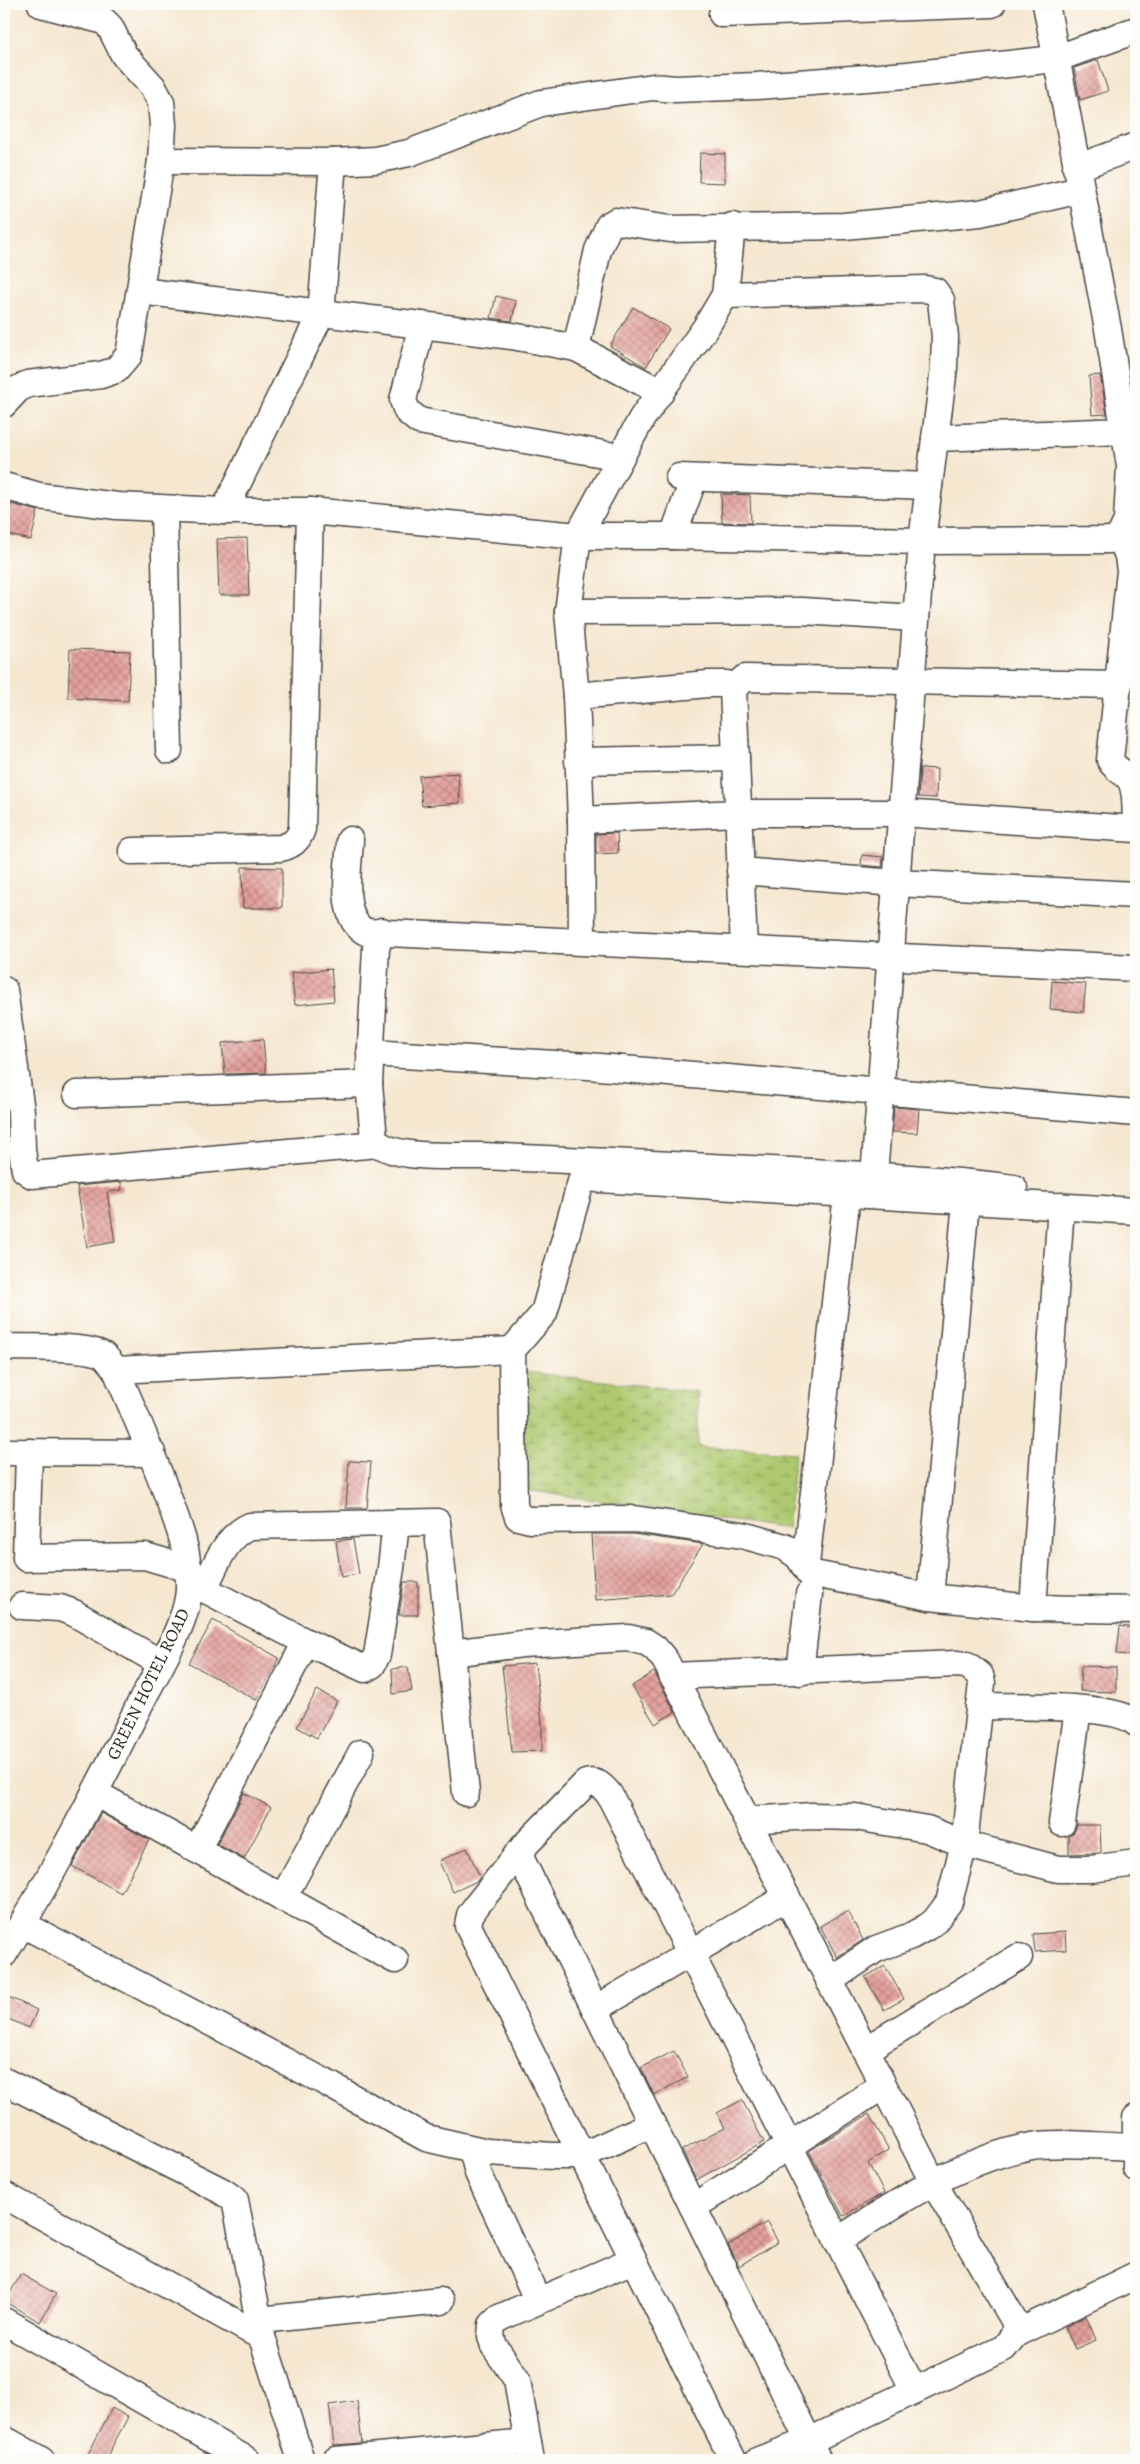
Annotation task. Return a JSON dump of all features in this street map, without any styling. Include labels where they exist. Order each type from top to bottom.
[{"type":"street","points":[[4,404],[18,389],[28,384],[101,375],[116,370],[129,356],[161,161],[164,126],[161,102],[153,87],[124,55],[114,34],[104,21],[46,4]]},
{"type":"street","points":[[722,14],[992,4]]},
{"type":"street","points":[[1046,4],[1078,179],[1126,377],[1125,431],[1130,466],[1127,526],[1130,571],[1110,760],[1113,766],[1128,776],[1133,784],[1136,819]]},
{"type":"street","points":[[161,161],[333,162],[375,160],[409,153],[541,103],[653,87],[675,89],[766,85],[908,75],[1056,60],[1136,30]]},
{"type":"street","points":[[576,348],[598,250],[609,225],[616,221],[670,229],[732,226],[844,226],[936,219],[1005,209],[1078,179],[1136,146]]},
{"type":"street","points":[[224,511],[321,314],[333,162]]},
{"type":"street","points":[[582,941],[581,820],[576,696],[568,612],[578,536],[642,418],[706,327],[725,294],[732,226]]},
{"type":"street","points":[[725,294],[925,289],[935,292],[941,300],[945,337],[944,368],[922,541],[874,1176]]},
{"type":"street","points":[[140,292],[512,336],[576,348],[661,392]]},
{"type":"street","points":[[422,325],[404,400],[407,411],[419,421],[620,457]]},
{"type":"street","points":[[935,438],[1125,431]]},
{"type":"street","points":[[672,536],[686,478],[929,486]]},
{"type":"street","points":[[4,486],[39,496],[117,506],[224,511],[310,511],[578,536],[922,541],[1110,540],[1127,526]]},
{"type":"street","points":[[164,509],[169,750]]},
{"type":"street","points":[[132,851],[281,848],[290,846],[298,839],[302,830],[310,511]]},
{"type":"street","points":[[568,612],[802,611],[916,618]]},
{"type":"street","points":[[733,688],[745,678],[760,677],[911,683],[1119,685]]},
{"type":"street","points":[[576,696],[708,684],[727,684],[733,688]]},
{"type":"street","points":[[733,688],[744,949]]},
{"type":"street","points":[[578,761],[736,758]]},
{"type":"street","points":[[581,820],[738,814],[901,813],[1136,830]]},
{"type":"street","points":[[350,840],[348,907],[350,915],[359,928],[366,932],[382,931],[1136,968]]},
{"type":"street","points":[[740,871],[896,883],[1136,896]]},
{"type":"street","points":[[378,1144],[372,1131],[370,1053],[376,948],[382,931]]},
{"type":"street","points":[[4,990],[21,1111],[13,1150],[25,1170],[32,1175],[378,1144],[394,1152],[587,1160],[969,1182],[1136,1202]]},
{"type":"street","points":[[370,1053],[588,1066],[1136,1113]]},
{"type":"street","points":[[78,1094],[370,1084]]},
{"type":"street","points":[[1136,1211],[582,1178],[544,1313],[512,1350],[514,1506],[518,1517],[530,1520],[634,1519],[706,1528],[766,1540],[785,1547],[806,1565],[810,1573],[930,1597],[1033,1608],[1136,1610]]},
{"type":"street","points":[[806,1565],[847,1194]]},
{"type":"street","points":[[930,1597],[966,1201]]},
{"type":"street","points":[[1033,1608],[1061,1206]]},
{"type":"street","name":"GREEN HOTEL ROAD","points":[[4,1347],[85,1350],[103,1355],[116,1370],[152,1453],[184,1538],[194,1582],[186,1609],[162,1663],[94,1793],[4,1954]]},
{"type":"street","points":[[116,1370],[512,1350]]},
{"type":"street","points":[[152,1453],[16,1452],[26,1558],[145,1556],[306,1642],[357,1667],[365,1669],[372,1665],[379,1643],[396,1523]]},
{"type":"street","points":[[194,1582],[235,1536],[250,1526],[437,1522],[466,1793]]},
{"type":"street","points":[[800,1672],[809,1594]]},
{"type":"street","points":[[22,1606],[60,1608],[74,1612],[162,1663]]},
{"type":"street","points":[[451,1653],[522,1644],[628,1638],[646,1642],[655,1648],[672,1676],[747,1820],[933,2182],[1010,2311],[1016,2329],[1015,2334]]},
{"type":"street","points":[[198,1850],[306,1642]]},
{"type":"street","points":[[672,1676],[967,1665],[980,1675],[982,1684],[980,1706],[964,1844],[949,1902],[935,1921],[911,1936],[876,1949],[829,1981]]},
{"type":"street","points":[[980,1706],[1099,1710],[1124,1716],[1136,1723]]},
{"type":"street","points":[[1062,1823],[1078,1710]]},
{"type":"street","points":[[283,1898],[361,1753]]},
{"type":"street","points":[[733,2460],[468,1926],[470,1915],[477,1904],[518,1854],[581,1786],[592,1782],[599,1784],[609,1794],[914,2390]]},
{"type":"street","points":[[94,1793],[395,1960]]},
{"type":"street","points":[[747,1820],[812,1816],[855,1817],[927,1829],[964,1844],[1058,1869],[1091,1869],[1136,1863]]},
{"type":"street","points":[[518,1854],[813,2450]]},
{"type":"street","points":[[595,2009],[787,1897]]},
{"type":"street","points":[[22,1924],[426,2138],[472,2149],[514,2155],[581,2156],[652,2124]]},
{"type":"street","points":[[865,2050],[1019,1957]]},
{"type":"street","points":[[4,2081],[230,2195],[237,2205],[261,2329],[301,2460]]},
{"type":"street","points":[[693,2207],[884,2086]]},
{"type":"street","points":[[837,2241],[901,2199],[933,2182],[987,2160],[1032,2146],[1136,2158],[1136,2118]]},
{"type":"street","points":[[472,2149],[478,2173],[538,2301]]},
{"type":"street","points":[[4,2195],[261,2329],[441,2301]]},
{"type":"street","points":[[336,2460],[529,2451],[516,2380],[494,2346],[490,2328],[498,2318],[633,2260]]},
{"type":"street","points":[[759,2460],[813,2450],[914,2390],[1004,2348],[1015,2334],[1136,2275]]},
{"type":"street","points":[[4,2321],[246,2460]]},
{"type":"street","points":[[4,2439],[41,2460]]},
{"type":"green space","points":[[525,1372],[698,1392],[698,1447],[795,1453],[787,1529],[520,1489]]},
{"type":"building","points":[[1098,60],[1108,91],[1080,100],[1074,68]]},
{"type":"building","points":[[700,153],[725,154],[725,183],[699,182]]},
{"type":"building","points":[[496,296],[516,301],[512,321],[491,318]]},
{"type":"building","points":[[633,307],[669,329],[646,367],[610,346]]},
{"type":"building","points":[[1100,375],[1107,414],[1092,415],[1089,376]]},
{"type":"building","points":[[721,494],[750,495],[751,523],[722,522]]},
{"type":"building","points":[[11,504],[38,511],[31,540],[4,534]]},
{"type":"building","points":[[247,538],[249,595],[219,595],[217,539]]},
{"type":"building","points":[[70,649],[130,651],[128,701],[68,698]]},
{"type":"building","points":[[920,768],[937,769],[936,798],[918,797]]},
{"type":"building","points":[[458,773],[460,803],[422,806],[419,776]]},
{"type":"building","points":[[617,833],[618,853],[596,854],[596,834]]},
{"type":"building","points":[[862,855],[883,857],[882,867],[861,865]]},
{"type":"building","points":[[242,867],[282,868],[282,908],[243,908]]},
{"type":"building","points":[[331,969],[334,1001],[295,1005],[291,973]]},
{"type":"building","points":[[1052,981],[1086,984],[1083,1012],[1050,1009]]},
{"type":"building","points":[[263,1039],[266,1073],[225,1074],[222,1043]]},
{"type":"building","points":[[894,1107],[919,1109],[917,1133],[892,1132]]},
{"type":"building","points":[[121,1182],[122,1190],[107,1192],[115,1242],[87,1247],[77,1186]]},
{"type":"building","points":[[349,1461],[371,1462],[367,1508],[346,1508]]},
{"type":"building","points":[[591,1534],[633,1534],[703,1544],[671,1594],[595,1600]]},
{"type":"building","points":[[353,1539],[359,1574],[341,1577],[336,1541]]},
{"type":"building","points":[[404,1582],[418,1582],[418,1615],[399,1615]]},
{"type":"building","points":[[213,1620],[279,1658],[256,1700],[189,1663]]},
{"type":"building","points":[[1120,1626],[1136,1628],[1136,1656],[1117,1654]]},
{"type":"building","points":[[535,1663],[542,1723],[542,1751],[512,1752],[502,1666]]},
{"type":"building","points":[[1081,1666],[1116,1667],[1116,1692],[1080,1691]]},
{"type":"building","points":[[408,1667],[412,1691],[393,1694],[392,1669]]},
{"type":"building","points":[[654,1672],[675,1712],[655,1724],[632,1686]]},
{"type":"building","points":[[317,1690],[337,1701],[317,1738],[297,1727]]},
{"type":"building","points":[[244,1793],[271,1807],[244,1859],[217,1844]]},
{"type":"building","points":[[101,1813],[149,1840],[121,1893],[72,1866]]},
{"type":"building","points":[[1077,1825],[1100,1825],[1101,1853],[1069,1854],[1069,1836],[1074,1832]]},
{"type":"building","points":[[467,1848],[480,1877],[477,1881],[453,1892],[439,1861]]},
{"type":"building","points":[[848,1911],[863,1940],[837,1957],[820,1926]]},
{"type":"building","points":[[1065,1932],[1066,1950],[1035,1952],[1033,1934]]},
{"type":"building","points":[[885,1966],[904,1999],[884,2010],[865,1977]]},
{"type":"building","points":[[4,1995],[37,2010],[29,2028],[4,2017]]},
{"type":"building","points":[[674,2051],[688,2077],[654,2095],[641,2068]]},
{"type":"building","points":[[742,2100],[764,2142],[696,2180],[682,2150],[725,2128],[717,2113]]},
{"type":"building","points":[[869,2114],[889,2150],[868,2163],[884,2193],[843,2216],[809,2151]]},
{"type":"building","points":[[767,2222],[778,2242],[739,2266],[728,2245]]},
{"type":"building","points":[[21,2274],[56,2294],[40,2322],[5,2302]]},
{"type":"building","points":[[1086,2316],[1096,2340],[1075,2349],[1065,2327]]},
{"type":"building","points":[[357,2401],[362,2443],[334,2445],[329,2405]]},
{"type":"building","points":[[112,2408],[128,2417],[105,2460],[85,2460]]}]
